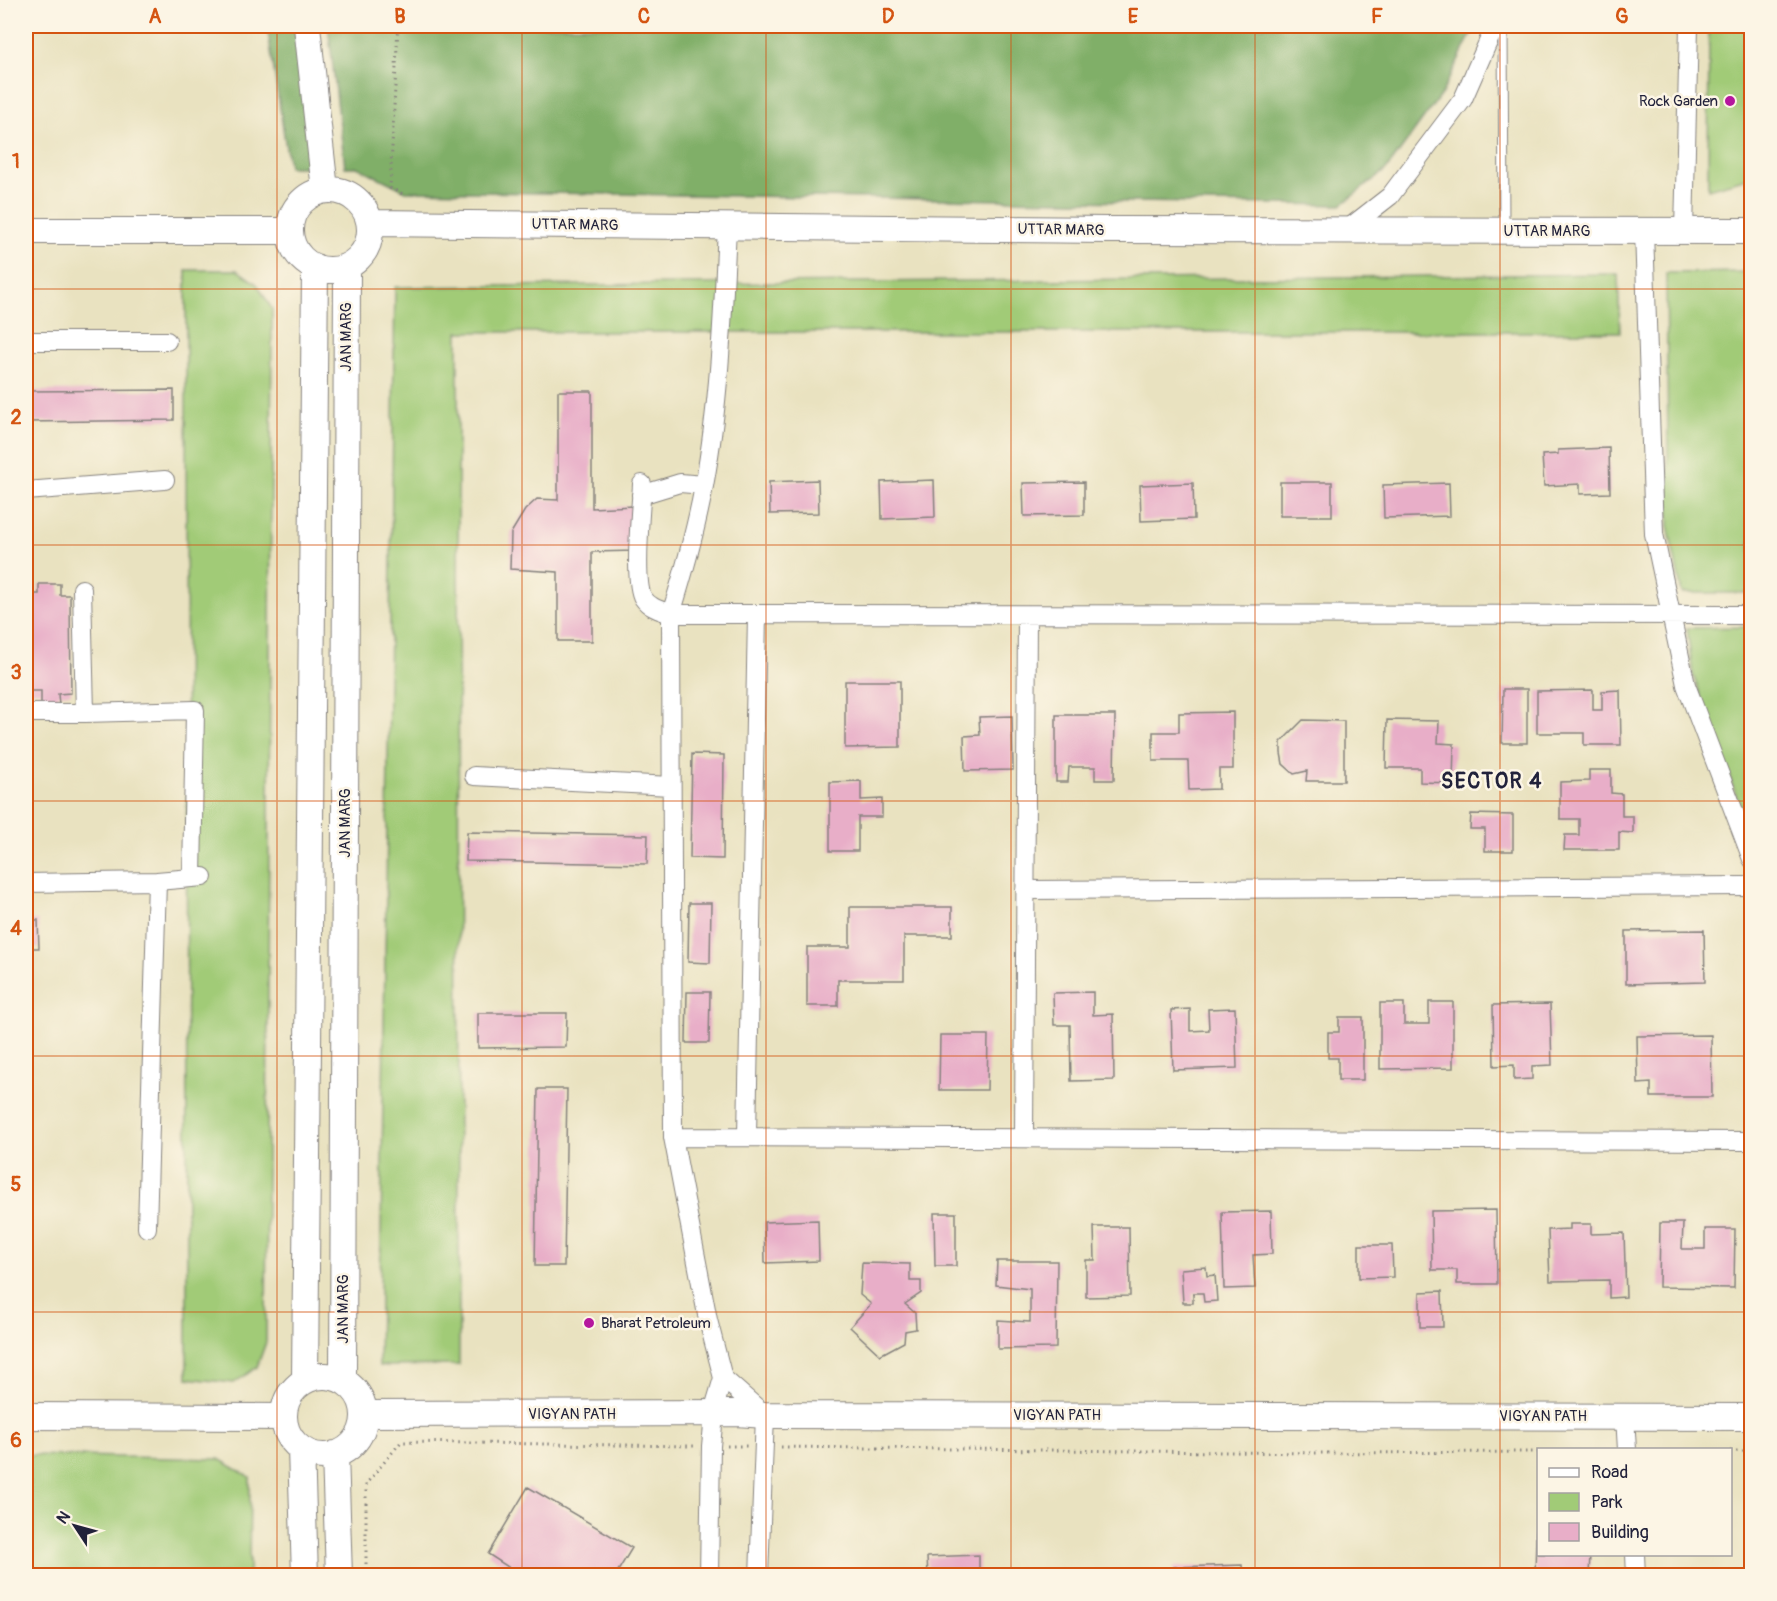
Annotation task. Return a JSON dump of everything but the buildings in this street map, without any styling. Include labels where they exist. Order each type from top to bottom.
[{"type":"main road","points":[[307,26],[325,190]]},
{"type":"main road","points":[[325,190],[343,192],[358,201],[368,215],[370,223],[368,245],[359,258],[347,267],[331,270],[315,267],[303,259],[293,244],[290,231],[292,217],[301,202],[325,190]]},
{"type":"main road","name":"UTTAR MARG","points":[[370,223],[1346,231],[1752,231]]},
{"type":"main road","points":[[26,231],[290,231]]},
{"type":"main road","name":"JAN MARG","points":[[305,1380],[315,267]]},
{"type":"main road","name":"JAN MARG","points":[[343,1380],[347,267]]},
{"type":"main road","points":[[322,1375],[343,1380],[356,1392],[361,1401],[364,1414],[361,1430],[353,1443],[335,1454],[324,1456],[308,1453],[301,1449],[286,1430],[283,1417],[286,1402],[294,1388],[305,1380],[322,1375]]},
{"type":"main road","name":"VIGYAN PATH","points":[[364,1414],[1752,1417]]},
{"type":"main road","points":[[26,1416],[283,1417]]},
{"type":"main road","points":[[301,1449],[305,1575]]},
{"type":"main road","points":[[335,1454],[344,1570]]},
{"type":"street","points":[[1346,231],[1390,196],[1463,99],[1495,26]]},
{"type":"street","points":[[1684,231],[1689,26]]},
{"type":"street","points":[[709,1575],[711,1446],[714,1413],[723,1378],[708,1320],[673,1137],[671,614],[692,545],[705,485],[720,366],[728,227]]},
{"type":"street","points":[[1644,231],[1654,534],[1686,686],[1752,859]]},
{"type":"street","points":[[26,341],[167,341]]},
{"type":"street","points":[[26,490],[165,480]]},
{"type":"street","points":[[705,485],[680,483],[641,489],[638,572],[642,596],[651,607],[671,614],[757,615],[1752,615]]},
{"type":"street","points":[[82,589],[85,713]]},
{"type":"street","points":[[747,1136],[757,615]]},
{"type":"street","points":[[1024,1137],[1027,615]]},
{"type":"street","points":[[26,713],[195,710],[198,878],[157,881],[26,883]]},
{"type":"street","points":[[474,776],[671,786]]},
{"type":"street","points":[[147,1228],[157,881]]},
{"type":"street","points":[[1025,890],[1752,886]]},
{"type":"street","points":[[673,1137],[1752,1141]]},
{"type":"street","points":[[723,1378],[765,1415],[759,1575]]},
{"type":"street","points":[[1625,1416],[1627,1448]]},
{"type":"street","points":[[1635,1556],[1636,1575]]},
{"type":"lane","points":[[1503,26],[1504,231]]},
{"type":"path","points":[[398,26],[390,188],[403,194]]},
{"type":"path","points":[[366,1575],[366,1485],[401,1442],[1316,1453],[1537,1452]]},
{"type":"path","points":[[1732,1451],[1752,1451]]},
{"type":"green space","points":[[267,26],[295,26],[315,167],[289,167]]},
{"type":"green space","points":[[328,26],[1475,26],[1442,93],[1387,169],[1341,205],[406,191],[357,167],[345,167]]},
{"type":"green space","name":"Rock Garden","points":[[1709,26],[1751,26],[1751,177],[1708,189]]},
{"type":"green space","points":[[186,270],[237,270],[257,284],[272,309],[266,1342],[257,1367],[234,1383],[187,1378]]},
{"type":"green space","points":[[1751,272],[1751,593],[1682,593],[1669,531],[1666,273]]},
{"type":"green space","points":[[1618,274],[1620,332],[458,332],[459,1365],[379,1366],[395,287]]},
{"type":"green space","points":[[1751,627],[1751,837],[1693,675],[1687,628]]},
{"type":"green space","points":[[26,1455],[219,1459],[250,1477],[249,1575],[26,1575]]},
{"type":"place","name":"Rock Garden","points":[[1730,101]]},
{"type":"place","name":"Bharat Petroleum","points":[[589,1323]]},
{"type":"district","name":"SECTOR 4","points":[[1492,781]]}]
